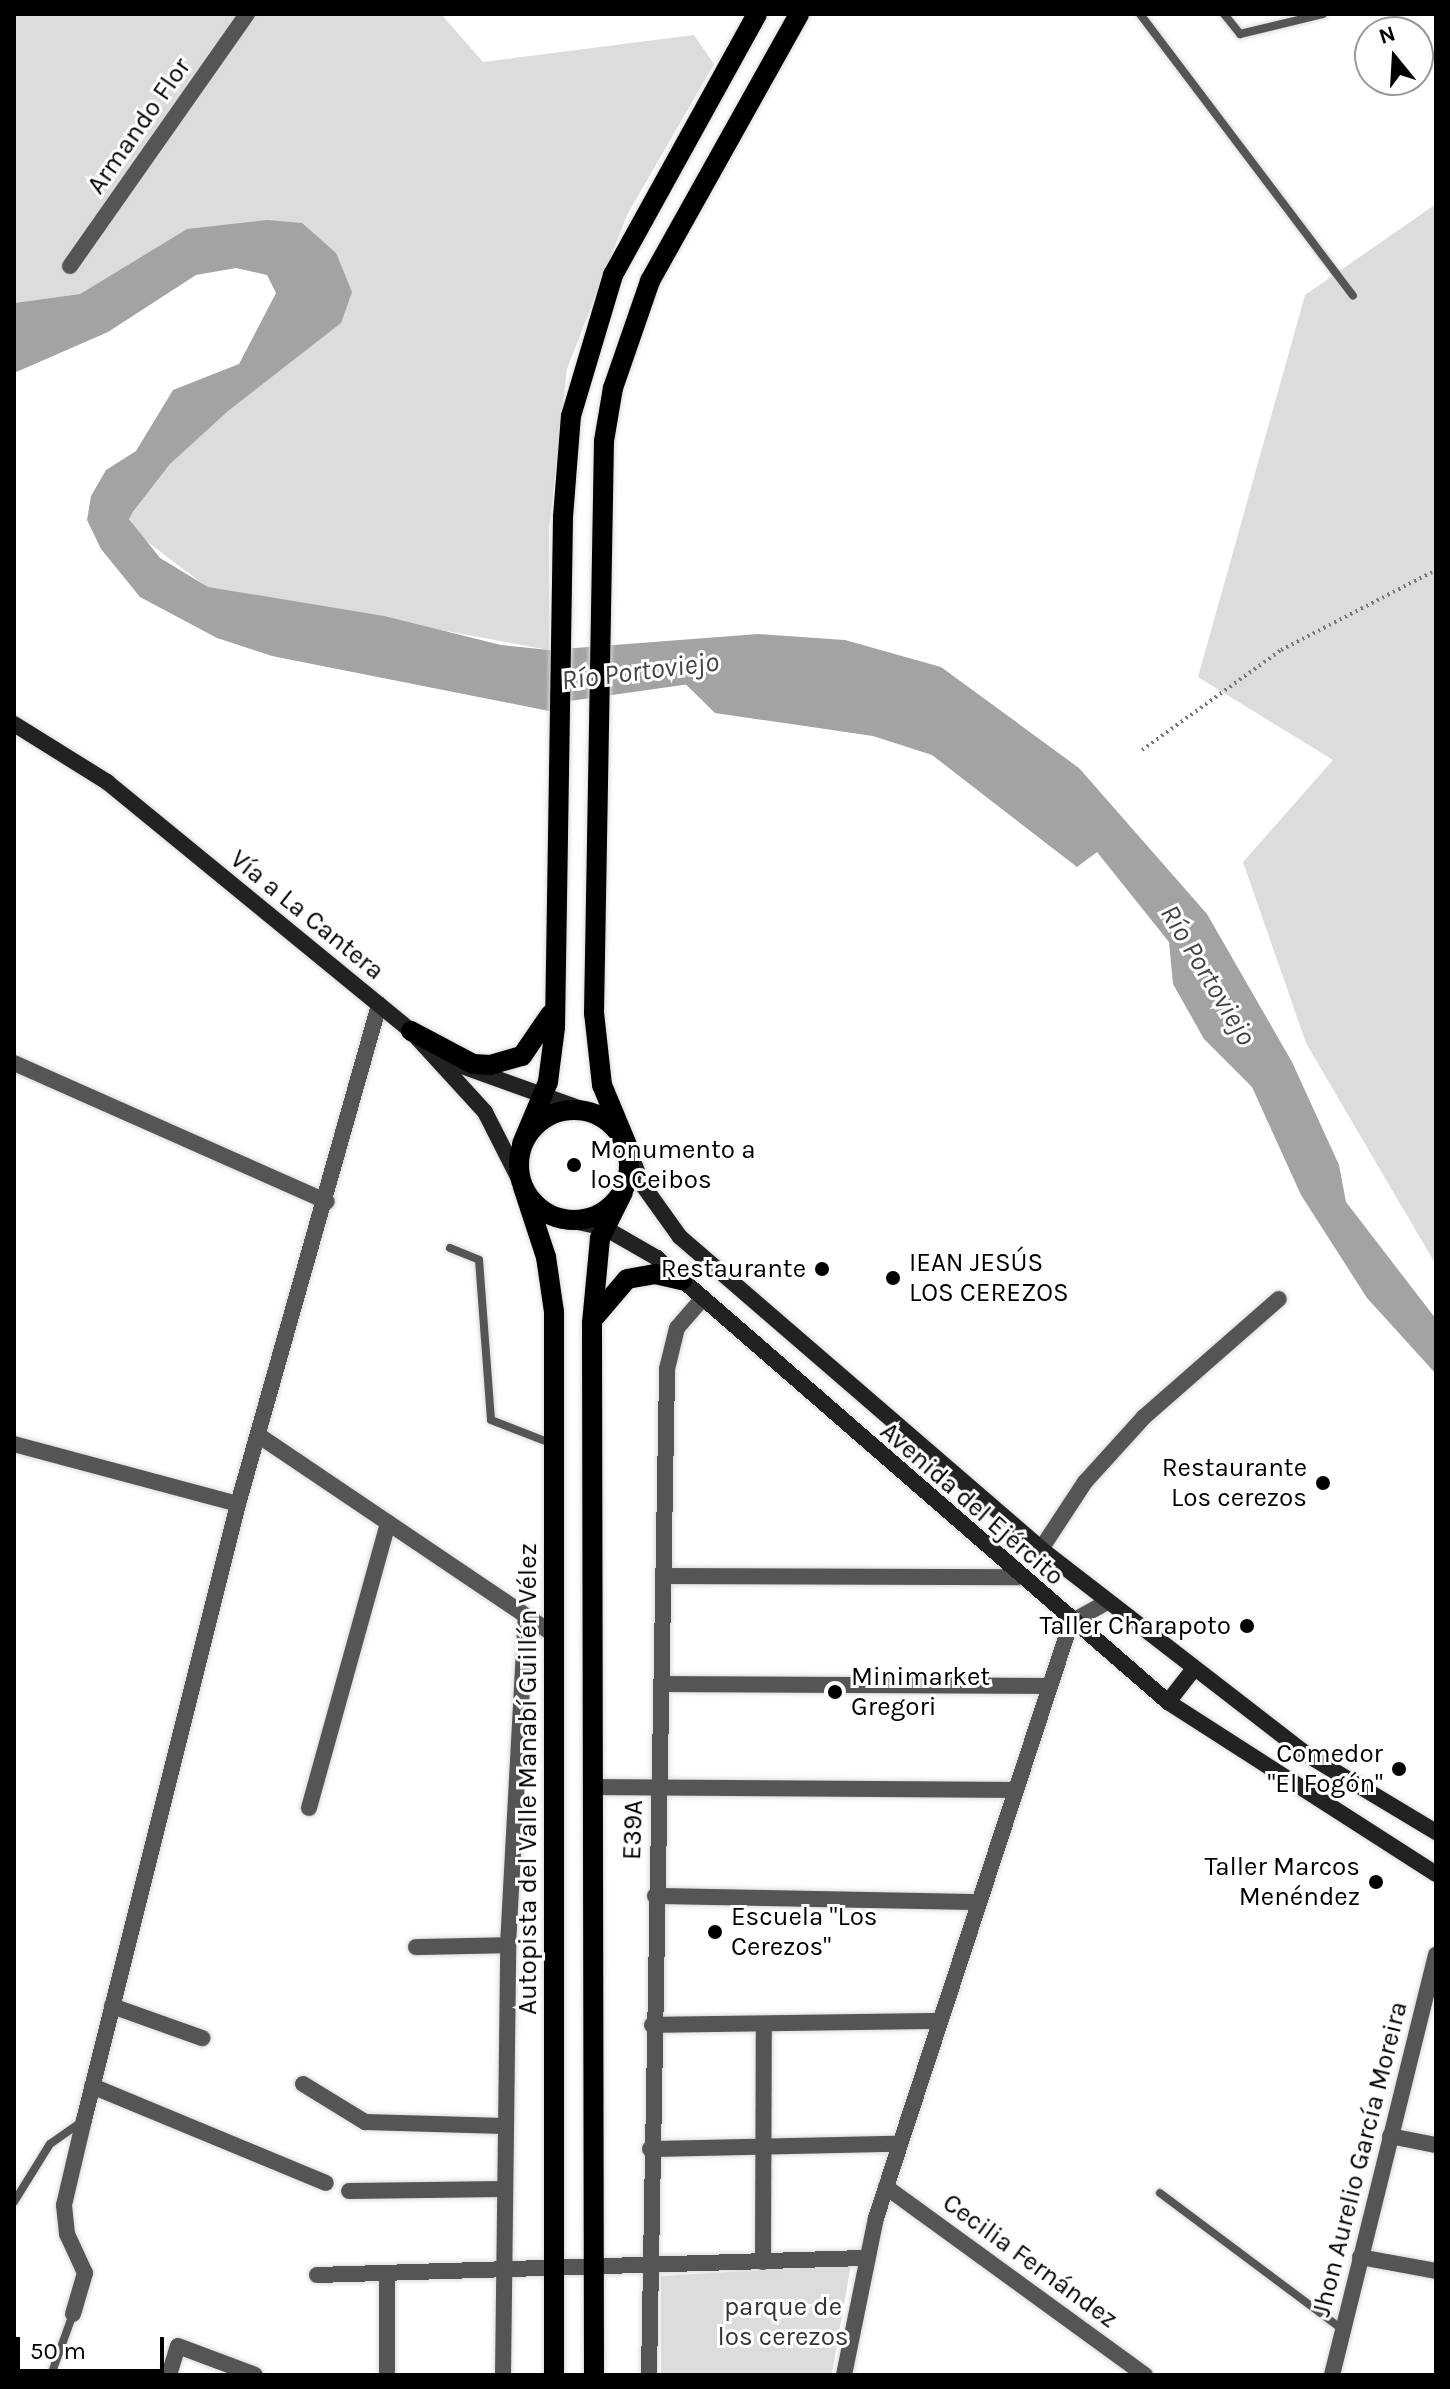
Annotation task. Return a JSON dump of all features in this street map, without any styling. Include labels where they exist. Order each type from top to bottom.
[{"type":"main road","points":[[623,1192],[591,1218],[564,1219],[547,1214],[523,1187],[522,1144],[542,1100],[556,992],[565,457],[596,319],[638,220],[757,14]]},
{"type":"main road","name":"E39A","points":[[594,2375],[592,1323],[603,1227],[623,1192],[627,1145],[596,1047],[596,638],[604,441],[629,336],[672,234],[799,14]]},
{"type":"main road","name":"Vía a La Cantera","points":[[14,724],[107,782],[411,1031],[485,1112],[523,1187]]},
{"type":"main road","points":[[411,1031],[473,1064],[506,1062],[535,1045],[556,992]]},
{"type":"main road","points":[[411,1031],[471,1072],[542,1100],[581,1109],[609,1121],[627,1145]]},
{"type":"main road","points":[[522,1144],[546,1117],[581,1109]]},
{"type":"main road","name":"Avenida del Ejército","points":[[627,1145],[642,1184],[680,1237],[1041,1549],[1192,1671],[1306,1754],[1436,1832]]},
{"type":"main road","name":"Autopista del Valle Manabí Guillén Vélez","points":[[523,1187],[550,1277],[554,1444],[554,2375]]},
{"type":"main road","name":"Avenida del Ejército","points":[[564,1219],[603,1227],[682,1280],[1018,1577],[1168,1702],[1436,1874]]},
{"type":"main road","points":[[592,1323],[606,1296],[627,1279],[655,1274],[682,1280]]},
{"type":"main road","points":[[1168,1702],[1192,1671]]},
{"type":"street","name":"Armando Flor","points":[[70,266],[247,14]]},
{"type":"street","points":[[73,2314],[85,2273],[67,2234],[64,2205],[238,1504],[327,1202],[379,1005]]},
{"type":"street","points":[[14,1063],[327,1202]]},
{"type":"street","name":"E39A","points":[[649,2375],[652,2025],[669,1349],[703,1298]]},
{"type":"street","points":[[1041,1549],[1085,1482],[1144,1417],[1279,1299]]},
{"type":"street","points":[[258,1435],[554,1635]]},
{"type":"street","points":[[14,1444],[238,1504]]},
{"type":"street","points":[[309,1808],[388,1523]]},
{"type":"street","points":[[665,1576],[1018,1577]]},
{"type":"street","points":[[844,2375],[864,2258],[1049,1686],[1071,1622],[1105,1603]]},
{"type":"street","points":[[503,2375],[508,1945],[526,1617]]},
{"type":"street","points":[[662,1684],[1049,1686]]},
{"type":"street","points":[[594,1787],[1014,1790]]},
{"type":"street","points":[[655,1896],[978,1902]]},
{"type":"street","points":[[416,1947],[508,1945]]},
{"type":"street","name":"Jhon Aurelio García Moreira","points":[[1334,2375],[1342,2329],[1436,1955]]},
{"type":"street","points":[[112,2006],[202,2038]]},
{"type":"street","points":[[1419,2020],[1436,2024]]},
{"type":"street","points":[[652,2025],[940,2021]]},
{"type":"street","points":[[763,2262],[764,2024]]},
{"type":"street","points":[[303,2084],[365,2122],[504,2126]]},
{"type":"street","points":[[92,2086],[326,2183]]},
{"type":"street","points":[[1390,2136],[1436,2145]]},
{"type":"street","points":[[650,2149],[899,2144]]},
{"type":"street","name":"Cecilia Fernández","points":[[886,2187],[1145,2375]]},
{"type":"street","points":[[349,2191],[504,2189]]},
{"type":"street","points":[[1360,2257],[1436,2271]]},
{"type":"street","points":[[317,2275],[595,2269],[864,2258]]},
{"type":"street","points":[[387,2274],[387,2375]]},
{"type":"street","points":[[169,2375],[178,2346],[255,2375]]},
{"type":"lane","points":[[1140,14],[1353,296]]},
{"type":"lane","points":[[1224,14],[1240,34],[1323,14]]},
{"type":"lane","points":[[450,1248],[479,1260],[491,1420],[554,1444]]},
{"type":"lane","points":[[14,2202],[50,2144],[84,2120]]},
{"type":"lane","points":[[1160,2193],[1342,2329]]},
{"type":"lane","points":[[51,2375],[73,2314]]},
{"type":"path","points":[[1142,750],[1281,650],[1436,570]]},
{"type":"green space","points":[[14,14],[441,14],[483,62],[694,35],[714,64],[627,215],[567,369],[549,529],[549,650],[207,587],[145,540],[129,518],[170,464],[352,292],[187,229],[80,294],[14,303]]},
{"type":"green space","points":[[1436,204],[1436,1265],[1306,1043],[1243,862],[1333,760],[1198,677],[1305,295]]},
{"type":"green space","name":"parque de los cerezos","points":[[851,2265],[832,2373],[661,2375],[661,2276]]},
{"type":"water","points":[[267,220],[302,223],[336,253],[352,292],[341,323],[228,411],[170,464],[133,512],[129,519],[160,558],[208,587],[384,616],[501,645],[549,650],[758,634],[845,640],[941,667],[1079,768],[1207,914],[1292,1062],[1339,1165],[1346,1202],[1436,1319],[1436,1374],[1367,1298],[1301,1195],[1252,1087],[1204,1039],[1173,984],[1169,942],[1097,852],[1077,867],[932,755],[873,736],[715,713],[666,665],[621,668],[549,711],[272,656],[217,638],[140,597],[101,549],[87,520],[91,496],[106,470],[136,451],[173,390],[239,364],[276,293],[267,275],[236,268],[196,275],[108,332],[14,373],[14,303],[80,294],[187,229]]},
{"type":"waterway","name":"Río Portoviejo","points":[[562,684],[717,662]]},
{"type":"place","name":"Monumento a los Ceibos","points":[[574,1165]]},
{"type":"place","name":"Restaurante","points":[[822,1269]]},
{"type":"place","name":"IEAN JESÚS LOS CEREZOS","points":[[893,1278]]},
{"type":"place","name":"Restaurante Los cerezos","points":[[1323,1483]]},
{"type":"place","name":"Taller Charapoto","points":[[1247,1626]]},
{"type":"place","name":"Minimarket Gregori","points":[[835,1692]]},
{"type":"place","name":"Comedor \"El Fogón\"","points":[[1399,1769]]},
{"type":"place","name":"Taller Marcos Menéndez","points":[[1376,1882]]},
{"type":"place","name":"Escuela \"Los Cerezos\"","points":[[715,1932]]}]
